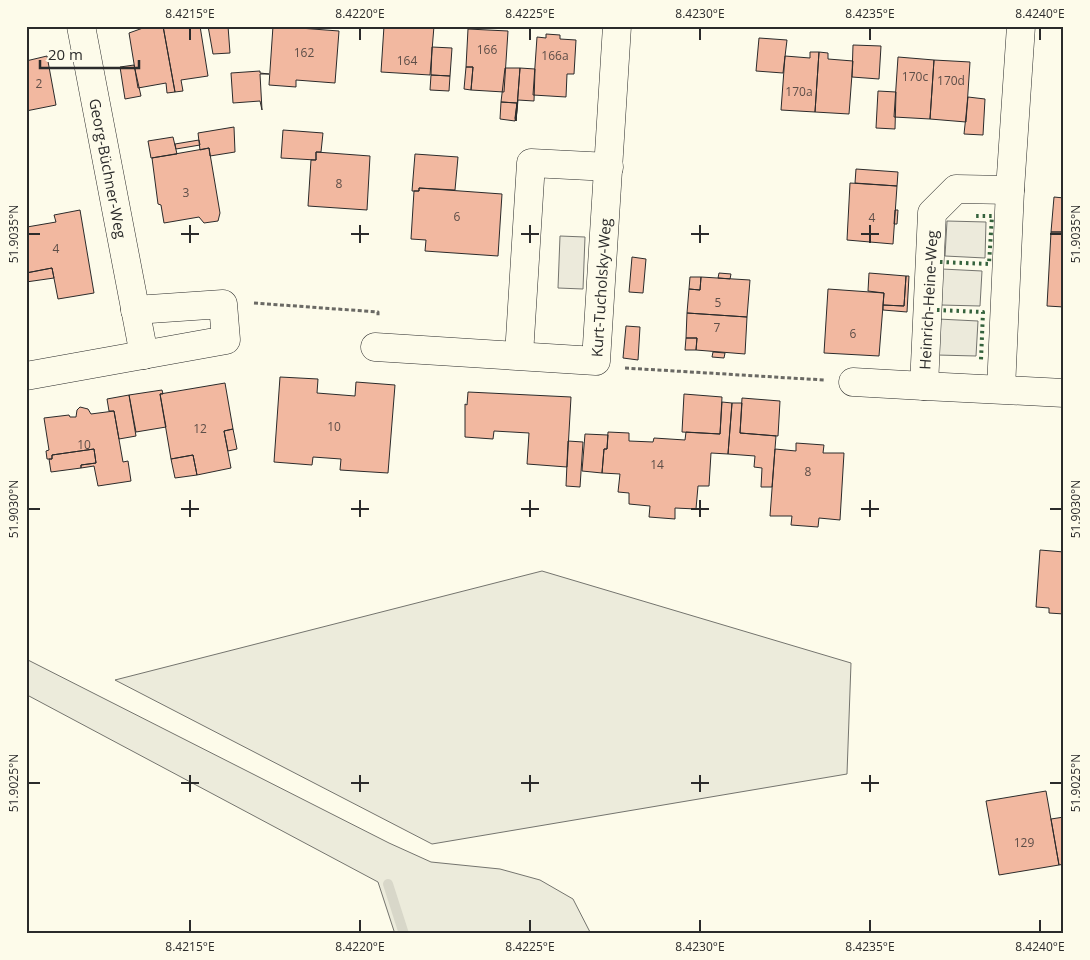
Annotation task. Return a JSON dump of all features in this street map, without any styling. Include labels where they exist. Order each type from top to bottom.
[{"type":"street","name":"Georg-Büchner-Weg","points":[[81,26],[144,355]]},
{"type":"street","name":"Kurt-Tucholsky-Weg","points":[[376,347],[596,361],[617,26]]},
{"type":"street","points":[[1001,389],[1010,190],[1021,26]]},
{"type":"street","points":[[519,355],[531,163],[609,167]]},
{"type":"street","name":"Heinrich-Heine-Weg","points":[[924,386],[932,213],[956,189],[1010,190]]},
{"type":"street","points":[[26,376],[226,340],[224,304],[135,310]]},
{"type":"street","name":"Heinrich-Heine-Weg","points":[[852,382],[1064,393]]},
{"type":"path","points":[[224,304],[248,303],[378,312],[376,347]]},
{"type":"path","points":[[596,361],[603,366],[852,382]]},
{"type":"shaded area","points":[[947,221],[986,222],[985,258],[945,256]]},
{"type":"shaded area","points":[[560,236],[585,237],[583,289],[558,288]]},
{"type":"shaded area","points":[[942,269],[982,271],[980,306],[941,305]]},
{"type":"shaded area","points":[[938,319],[978,321],[976,356],[937,355]]},
{"type":"shaded area","points":[[542,571],[851,663],[847,774],[432,844],[115,680]]},
{"type":"shaded area","points":[[26,659],[389,843],[431,862],[500,869],[540,880],[573,899],[591,934],[395,934],[378,882],[29,696],[26,697]]},
{"type":"building","points":[[163,26],[200,26],[208,76],[181,80],[183,91],[175,92]]},
{"type":"building","points":[[163,26],[175,92],[167,93],[166,83],[138,88],[129,33],[143,28]]},
{"type":"building","points":[[208,26],[228,26],[230,53],[213,54]]},
{"type":"building","points":[[273,26],[339,31],[335,83],[296,80],[296,87],[269,85]]},
{"type":"building","points":[[384,26],[434,26],[430,75],[381,72]]},
{"type":"building","points":[[468,29],[508,31],[504,92],[471,90],[473,67],[466,67]]},
{"type":"building","points":[[546,34],[560,35],[560,39],[576,40],[574,74],[567,74],[566,97],[533,95],[537,37],[546,38]]},
{"type":"building","points":[[759,38],[787,40],[783,73],[756,71]]},
{"type":"building","points":[[853,45],[881,46],[879,79],[852,77]]},
{"type":"building","points":[[432,47],[452,48],[450,76],[431,75]]},
{"type":"building","points":[[810,52],[819,52],[815,112],[781,110],[785,56],[810,58]]},
{"type":"building","points":[[819,52],[828,53],[828,59],[853,61],[849,114],[815,112]]},
{"type":"building","points":[[47,56],[56,105],[26,111],[26,61]]},
{"type":"building","points":[[898,57],[934,60],[930,119],[894,117]]},
{"type":"building","points":[[934,60],[970,62],[966,122],[930,119]]},
{"type":"building","points":[[134,65],[141,96],[125,99],[120,67]]},
{"type":"building","points":[[466,67],[473,67],[471,90],[464,89]]},
{"type":"building","points":[[505,68],[520,68],[516,121],[517,103],[501,102]]},
{"type":"building","points":[[520,68],[535,69],[534,101],[518,100],[516,121]]},
{"type":"building","points":[[260,71],[260,73],[269,74],[260,74],[262,110],[260,101],[233,103],[231,73]]},
{"type":"building","points":[[431,75],[450,76],[449,91],[430,90]]},
{"type":"building","points":[[878,91],[896,92],[895,129],[876,128]]},
{"type":"building","points":[[968,97],[985,99],[983,135],[964,134]]},
{"type":"building","points":[[501,102],[517,103],[515,121],[500,119]]},
{"type":"building","points":[[234,127],[235,152],[210,156],[209,148],[200,150],[198,133]]},
{"type":"building","points":[[283,130],[323,133],[321,152],[316,152],[316,160],[281,158]]},
{"type":"building","points":[[173,137],[177,154],[151,158],[148,141]]},
{"type":"building","points":[[199,140],[200,145],[176,149],[175,144]]},
{"type":"building","points":[[209,148],[220,213],[218,221],[204,223],[199,217],[164,223],[161,205],[158,204],[152,158]]},
{"type":"building","points":[[316,152],[370,156],[367,210],[308,206],[311,160],[316,160]]},
{"type":"building","points":[[415,154],[458,157],[455,190],[419,188],[419,191],[412,191]]},
{"type":"building","points":[[856,169],[898,172],[897,186],[855,183]]},
{"type":"building","points":[[850,183],[897,186],[893,244],[847,240]]},
{"type":"building","points":[[419,188],[502,194],[498,256],[425,251],[426,240],[411,239],[414,191],[419,191]]},
{"type":"building","points":[[1054,197],[1064,198],[1064,232],[1051,232]]},
{"type":"building","points":[[80,210],[94,293],[58,299],[52,268],[26,273],[26,221],[27,227],[56,222],[54,215]]},
{"type":"building","points":[[895,210],[898,210],[897,224],[894,224]]},
{"type":"building","points":[[1051,232],[1064,232],[1064,307],[1047,306]]},
{"type":"building","points":[[632,257],[646,259],[643,293],[629,292]]},
{"type":"building","points":[[52,268],[54,278],[26,282],[26,273]]},
{"type":"building","points":[[719,273],[731,274],[730,279],[718,278]]},
{"type":"building","points":[[869,273],[906,276],[904,306],[883,305],[884,293],[868,291]]},
{"type":"building","points":[[906,276],[909,276],[907,312],[883,310],[883,305],[904,306]]},
{"type":"building","points":[[690,277],[701,277],[700,290],[689,289]]},
{"type":"building","points":[[701,277],[750,280],[747,317],[687,313],[689,289],[700,290]]},
{"type":"building","points":[[828,289],[884,293],[879,356],[824,353]]},
{"type":"building","points":[[687,313],[747,317],[745,354],[696,350],[697,338],[686,338]]},
{"type":"building","points":[[626,326],[640,327],[638,360],[623,358]]},
{"type":"building","points":[[686,338],[697,338],[696,350],[685,350]]},
{"type":"building","points":[[713,352],[725,353],[724,358],[712,357]]},
{"type":"building","points":[[280,377],[318,379],[317,393],[355,396],[356,382],[395,385],[388,473],[340,470],[341,459],[313,457],[312,465],[274,462]]},
{"type":"building","points":[[225,383],[233,429],[224,431],[231,468],[197,475],[193,455],[171,459],[160,394]]},
{"type":"building","points":[[162,390],[163,394],[160,394],[166,427],[136,432],[129,395]]},
{"type":"building","points":[[468,392],[571,397],[567,467],[527,464],[529,433],[494,431],[493,439],[465,437],[465,404],[467,405]]},
{"type":"building","points":[[684,394],[722,397],[720,434],[682,432]]},
{"type":"building","points":[[129,395],[136,436],[119,439],[114,411],[109,411],[107,399]]},
{"type":"building","points":[[742,398],[780,401],[778,436],[740,433]]},
{"type":"building","points":[[722,402],[732,403],[728,454],[711,453],[709,486],[698,486],[696,509],[675,508],[675,519],[649,517],[650,506],[629,504],[629,493],[618,492],[620,474],[602,473],[608,432],[629,433],[629,441],[653,442],[654,438],[685,440],[686,432],[720,434]]},
{"type":"building","points":[[732,403],[742,403],[740,433],[776,436],[772,487],[761,487],[762,468],[754,467],[755,456],[728,454]]},
{"type":"building","points":[[80,407],[88,409],[91,414],[114,411],[123,462],[128,461],[131,481],[98,486],[94,466],[81,468],[81,465],[96,463],[94,449],[52,455],[52,459],[47,459],[46,451],[49,450],[44,418],[69,415],[70,417],[76,417],[77,410]]},
{"type":"building","points":[[233,429],[237,449],[228,451],[224,431]]},
{"type":"building","points":[[585,434],[608,435],[607,449],[604,449],[602,473],[582,471]]},
{"type":"building","points":[[568,441],[583,442],[580,487],[566,486]]},
{"type":"building","points":[[796,443],[824,445],[823,453],[844,453],[840,520],[819,518],[818,527],[791,525],[792,516],[770,516],[775,449],[796,451]]},
{"type":"building","points":[[94,449],[96,463],[81,465],[81,468],[51,472],[49,459],[52,459],[52,455]]},
{"type":"building","points":[[193,455],[197,475],[175,478],[171,459]]},
{"type":"building","points":[[1040,550],[1064,552],[1064,614],[1049,613],[1049,608],[1036,607]]},
{"type":"building","points":[[1046,791],[1059,865],[999,875],[986,801]]},
{"type":"building","points":[[1064,817],[1064,864],[1059,865],[1051,819]]},
{"type":"waterway","points":[[388,884],[404,934]]},
{"type":"hedge","points":[[940,262],[989,264],[992,216],[974,216]]},
{"type":"hedge","points":[[937,310],[983,312],[981,360]]}]
